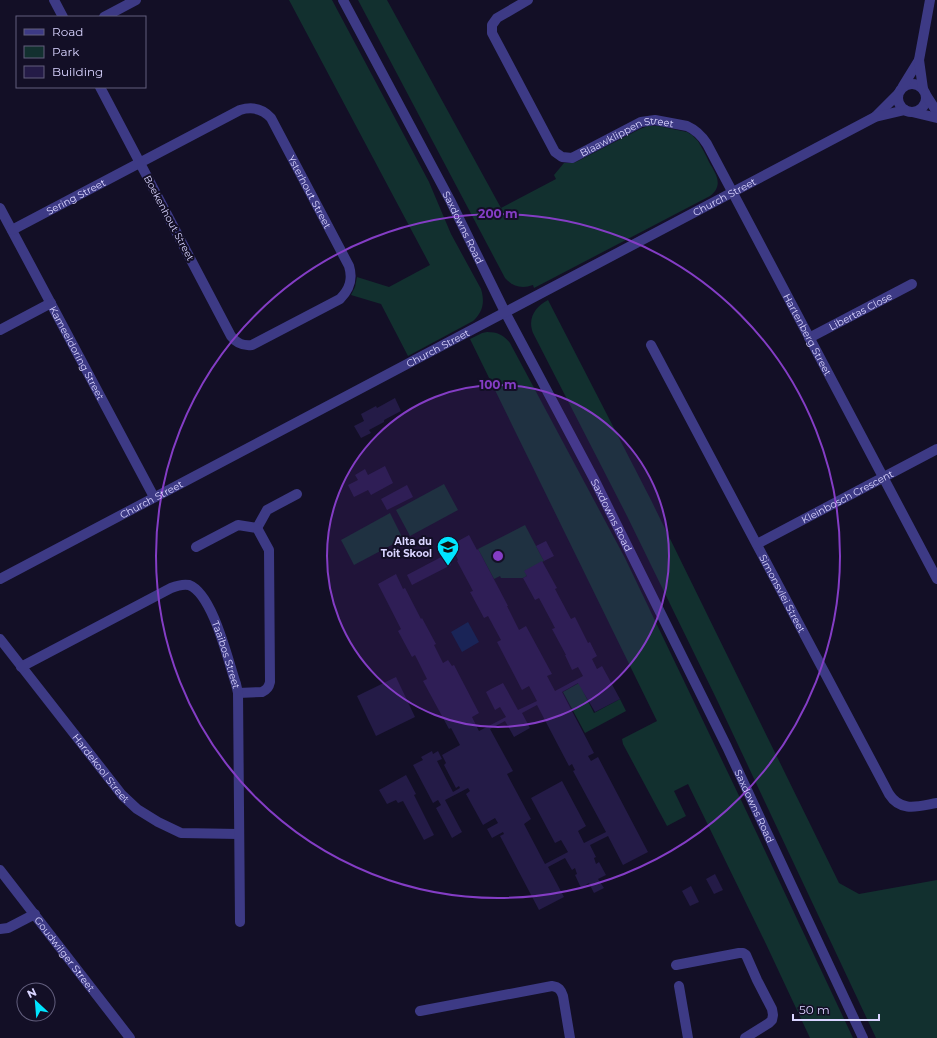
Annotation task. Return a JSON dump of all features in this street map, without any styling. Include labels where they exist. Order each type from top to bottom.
[{"type":"street","points":[[54,0],[62,16]]},
{"type":"street","points":[[106,16],[136,0]]},
{"type":"street","name":"Saxdowns Road","points":[[343,0],[450,200],[505,312],[594,479],[727,747],[863,1038]]},
{"type":"street","name":"Blaawklippen Street","points":[[528,0],[497,18],[492,25],[492,33],[555,152],[562,157],[567,158],[577,156],[637,124],[646,121],[655,120],[687,126],[697,132],[704,140],[732,192]]},
{"type":"street","points":[[908,111],[918,110],[923,107],[926,101],[919,60],[930,0]]},
{"type":"street","name":"Church Street","points":[[875,117],[900,90],[919,60]]},
{"type":"street","points":[[937,112],[925,92],[917,84],[910,83],[900,90],[898,100],[900,106],[908,111],[937,118]]},
{"type":"street","name":"Boekenhout Street","points":[[101,88],[231,336],[242,345]]},
{"type":"street","name":"Ysterhout Street","points":[[140,163],[240,110],[246,108],[257,108],[271,118],[349,266],[351,278],[348,290],[340,299],[257,343],[247,346],[242,345]]},
{"type":"street","name":"Church Street","points":[[0,579],[875,117],[908,111]]},
{"type":"street","name":"Sering Street","points":[[12,230],[140,163]]},
{"type":"street","name":"Hartenberg Street","points":[[732,192],[937,579]]},
{"type":"street","name":"Kameeldoring Street","points":[[0,208],[154,498]]},
{"type":"street","name":"Libertas Close","points":[[809,338],[912,284]]},
{"type":"street","points":[[0,330],[51,303]]},
{"type":"street","name":"Simonsvlei Street","points":[[651,346],[892,798],[900,804],[910,807],[937,803]]},
{"type":"street","name":"Kleinbosch Crescent","points":[[757,544],[937,449]]},
{"type":"street","points":[[257,528],[267,510],[297,494]]},
{"type":"street","points":[[196,547],[238,526],[257,528]]},
{"type":"street","points":[[238,693],[262,692],[267,689],[270,682],[269,550],[257,528]]},
{"type":"street","name":"Taaibos Street","points":[[21,666],[178,585],[188,585],[201,594],[206,601],[218,627],[238,693],[240,922]]},
{"type":"street","name":"Hardekool Street","points":[[0,639],[122,795],[137,809],[181,834],[239,834]]},
{"type":"street","name":"Goudwilger Street","points":[[0,870],[130,1038]]},
{"type":"street","points":[[0,929],[8,928],[35,914]]},
{"type":"street","points":[[676,965],[739,953],[746,955],[772,1009],[773,1015],[772,1020],[769,1023],[745,1038]]},
{"type":"street","points":[[420,1011],[552,986],[559,988],[563,996],[570,1038]]},
{"type":"street","points":[[680,986],[688,1038]]},
{"type":"green space","points":[[289,0],[332,0],[429,182],[451,234],[481,289],[483,302],[481,310],[473,321],[408,356],[381,304],[351,295],[355,287],[357,277],[389,287],[430,265]]},
{"type":"green space","points":[[358,0],[387,0],[501,208],[556,179],[554,175],[564,163],[573,163],[578,161],[648,126],[658,126],[687,132],[692,135],[698,141],[716,175],[718,184],[717,188],[710,196],[534,288],[533,285],[521,287],[514,285],[505,278]]},
{"type":"green space","points":[[548,300],[651,500],[839,883],[859,894],[937,880],[937,1038],[876,1038],[717,700],[627,516],[533,333],[531,322],[534,313],[536,309]]},
{"type":"green space","points":[[487,332],[500,334],[510,343],[625,558],[853,1038],[810,1038],[688,784],[674,791],[686,816],[667,826],[623,744],[622,739],[657,721],[470,339]]},
{"type":"green space","points":[[444,484],[458,510],[410,536],[396,510]]},
{"type":"green space","points":[[390,513],[403,539],[354,565],[341,540]]},
{"type":"green space","points":[[525,525],[544,561],[525,571],[527,576],[523,578],[501,578],[500,576],[494,579],[478,549]]},
{"type":"green space","points":[[579,683],[594,713],[620,699],[626,711],[585,733],[563,692]]},
{"type":"water","points":[[468,622],[479,642],[462,652],[451,632]]},
{"type":"building","points":[[395,398],[401,411],[369,430],[371,433],[361,438],[354,426],[364,421],[361,414],[376,406],[377,408]]},
{"type":"building","points":[[385,466],[393,483],[371,495],[368,490],[354,497],[348,485],[358,480],[355,475],[365,469],[368,475]]},
{"type":"building","points":[[407,485],[413,497],[387,510],[381,499]]},
{"type":"building","points":[[469,535],[508,606],[519,630],[526,626],[552,674],[547,676],[555,691],[583,676],[578,667],[572,670],[552,629],[555,628],[539,598],[535,600],[523,578],[527,576],[524,571],[542,561],[557,588],[555,589],[571,619],[575,617],[588,643],[590,642],[597,656],[592,659],[597,669],[602,666],[620,699],[595,712],[578,683],[562,692],[594,753],[588,756],[591,761],[598,757],[648,852],[623,865],[608,836],[590,845],[596,857],[594,858],[596,864],[599,862],[606,875],[598,879],[604,888],[594,893],[589,883],[581,888],[575,875],[577,874],[575,868],[572,870],[565,858],[548,867],[564,897],[539,910],[500,836],[504,834],[503,832],[492,838],[487,829],[498,823],[495,818],[483,825],[466,794],[470,791],[468,788],[445,800],[462,832],[452,838],[436,808],[441,805],[438,800],[433,803],[413,765],[423,760],[421,757],[432,751],[433,754],[438,751],[442,759],[437,761],[453,792],[460,788],[459,786],[456,788],[444,765],[446,763],[442,755],[460,745],[451,728],[449,729],[423,681],[427,679],[415,655],[412,657],[398,631],[401,629],[378,584],[396,574],[403,589],[405,588],[436,644],[434,645],[443,663],[448,660],[452,666],[454,665],[479,713],[472,717],[479,731],[506,717],[500,707],[495,710],[486,692],[491,689],[503,683],[518,710],[537,701],[529,686],[522,690],[497,642],[501,640],[488,616],[484,618],[470,592],[473,591],[457,561],[458,560],[451,545]],"holes":[[[537,705],[569,766],[572,764],[575,770],[573,771],[606,832],[584,843],[578,831],[586,826],[562,781],[531,798],[555,843],[561,840],[568,852],[545,864],[524,824],[531,819],[507,774],[513,771],[490,729],[505,721],[514,737],[530,728],[522,713]]]},
{"type":"building","points":[[546,541],[554,556],[544,561],[536,546]]},
{"type":"building","points":[[445,555],[451,565],[412,585],[407,575]]},
{"type":"building","points":[[396,677],[415,717],[376,736],[357,696]]},
{"type":"building","points":[[406,775],[416,794],[414,795],[434,835],[424,840],[403,801],[398,803],[396,800],[387,804],[379,790]]},
{"type":"building","points":[[715,874],[723,890],[714,894],[706,879]]},
{"type":"building","points":[[691,886],[699,902],[690,906],[682,891]]},
{"type":"place","name":"Alta du Toit Skool","points":[[448,566]]}]
